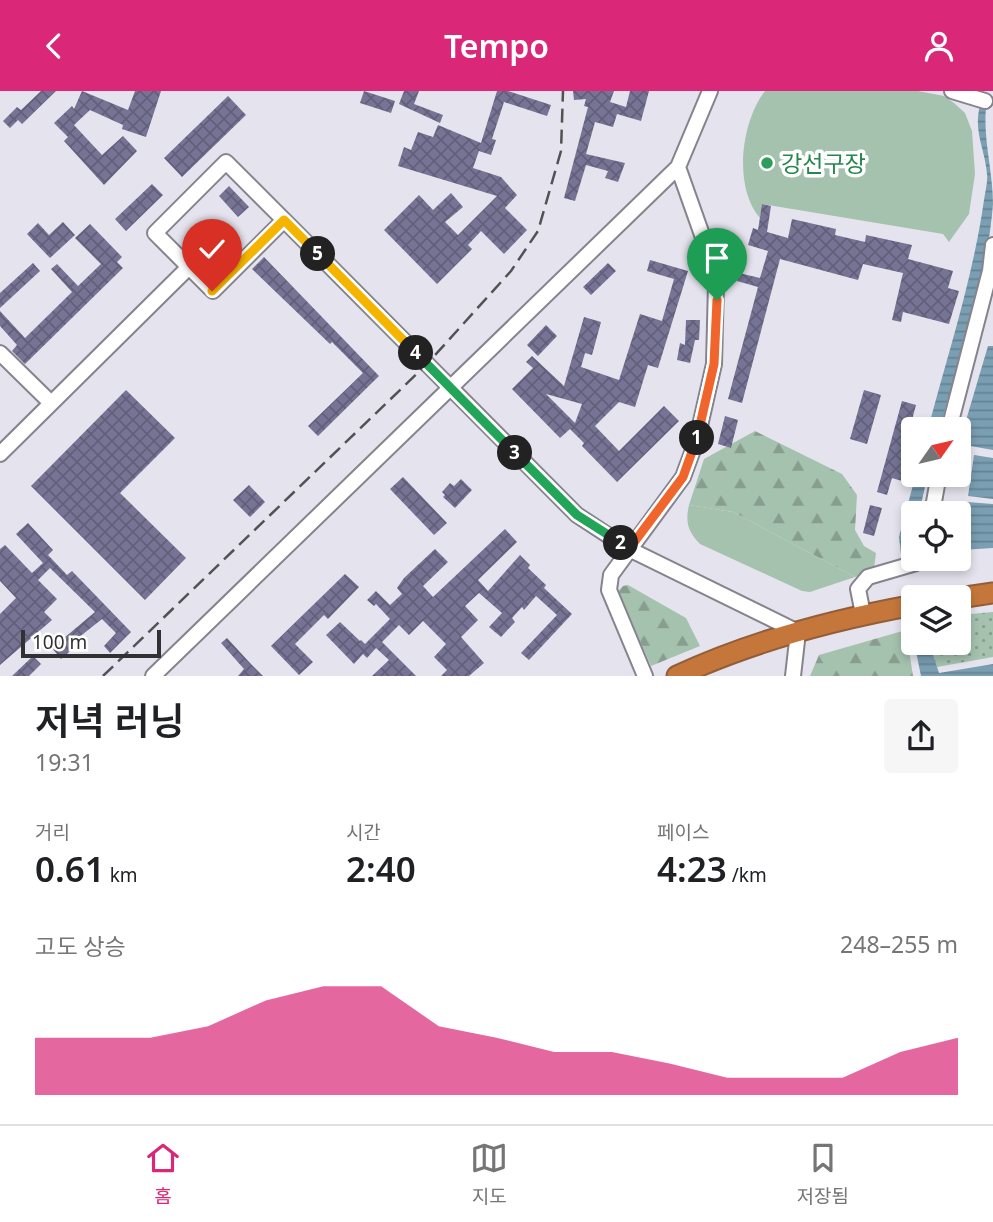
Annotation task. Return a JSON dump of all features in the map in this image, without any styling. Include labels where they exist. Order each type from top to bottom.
[{"type":"highway","points":[[971,596],[993,593]]},
{"type":"highway","points":[[677,676],[707,662],[798,632],[863,614],[901,607]]},
{"type":"street","points":[[153,676],[678,167],[710,91]]},
{"type":"street","points":[[952,91],[985,101]]},
{"type":"street","points":[[284,220],[212,291],[155,233],[226,162],[284,220],[577,515],[629,549],[798,632],[793,676]]},
{"type":"street","points":[[642,670],[609,590],[611,575],[683,477],[697,439],[714,364],[716,284],[706,246],[678,167]]},
{"type":"street","points":[[952,417],[990,271],[993,245]]},
{"type":"street","points":[[0,454],[189,267]]},
{"type":"street","points":[[0,353],[51,403]]},
{"type":"street","points":[[863,614],[858,589],[868,577],[901,567]]},
{"type":"green space","points":[[765,91],[918,91],[944,96],[965,113],[972,131],[975,174],[969,214],[949,242],[943,234],[762,204],[760,218],[751,205],[746,189],[743,155],[750,120]]},
{"type":"green space","points":[[755,431],[842,474],[857,495],[855,530],[864,546],[876,553],[874,569],[855,577],[733,512],[689,505],[704,459]]},
{"type":"green space","points":[[689,505],[733,512],[855,577],[810,592],[802,591],[700,544],[688,526]]},
{"type":"green space","points":[[628,585],[686,618],[700,646],[651,666],[618,591]]},
{"type":"green space","points":[[993,612],[993,657],[937,667],[933,655],[971,655],[971,614]]},
{"type":"green space","points":[[901,631],[901,655],[910,655],[913,676],[810,676],[819,655]]},
{"type":"water","points":[[980,106],[986,108],[993,192],[990,233],[979,289],[943,417],[931,417],[967,287],[986,187],[986,165],[978,115]]},
{"type":"water","points":[[988,346],[993,346],[993,450],[971,446],[971,417],[967,417]]},
{"type":"water","points":[[974,455],[993,458],[993,499],[968,496]]},
{"type":"water","points":[[912,487],[925,487],[922,501],[909,501]]},
{"type":"water","points":[[971,502],[993,504],[993,548],[971,549]]},
{"type":"water","points":[[917,655],[933,655],[939,673],[993,664],[993,676],[921,676]]},
{"type":"building","points":[[41,91],[56,91],[22,124],[18,120],[10,128],[3,121],[17,107],[21,110]]},
{"type":"building","points":[[82,91],[128,110],[135,91],[161,91],[146,137],[122,129],[123,125],[90,110],[74,125],[102,155],[123,136],[137,151],[104,185],[64,141],[68,137],[54,123],[72,106],[74,109]]},
{"type":"building","points":[[364,91],[395,101],[391,113],[360,103]]},
{"type":"building","points":[[404,91],[419,91],[414,104],[443,115],[440,123],[399,104]]},
{"type":"building","points":[[497,91],[508,91],[551,105],[547,116],[504,102],[492,139],[496,140],[491,155],[479,151],[473,168],[501,177],[517,195],[505,208],[527,230],[504,254],[481,231],[468,245],[472,249],[437,284],[384,230],[419,195],[433,210],[451,193],[463,207],[445,222],[458,235],[497,196],[398,166],[404,147],[411,150],[418,132],[433,137],[438,125],[481,143]]},
{"type":"building","points":[[573,91],[614,91],[610,102],[626,107],[630,91],[649,91],[641,121],[617,114],[613,127],[595,122],[586,154],[625,163],[618,182],[605,178],[608,171],[586,165],[575,201],[564,198],[588,107],[584,106],[586,99],[574,100]]},
{"type":"building","points":[[228,96],[246,115],[182,177],[164,158]]},
{"type":"building","points":[[152,184],[163,195],[126,231],[115,219]]},
{"type":"building","points":[[229,186],[249,207],[238,217],[219,196]]},
{"type":"building","points":[[762,204],[771,206],[767,232],[788,238],[792,219],[836,229],[835,235],[865,242],[866,235],[912,245],[908,259],[953,271],[948,288],[959,291],[949,324],[903,312],[901,322],[892,320],[903,273],[863,264],[858,280],[780,259],[742,403],[728,399],[758,287],[737,281],[739,273],[760,278],[768,251],[748,245],[753,228],[758,230]]},
{"type":"building","points":[[63,222],[75,235],[50,258],[27,234],[38,223],[49,235]]},
{"type":"building","points":[[90,224],[122,257],[117,262],[123,268],[25,364],[12,351],[17,345],[0,326],[0,311],[25,338],[72,292],[51,269],[57,264],[78,286],[101,264],[75,238]]},
{"type":"building","points":[[264,257],[379,376],[318,436],[308,426],[363,373],[252,269]]},
{"type":"building","points":[[650,260],[688,271],[658,368],[648,365],[635,407],[619,402],[595,426],[619,451],[664,406],[679,421],[617,482],[582,446],[584,443],[570,429],[560,438],[512,389],[533,368],[526,362],[532,356],[564,386],[584,317],[601,322],[592,355],[585,353],[581,367],[619,380],[640,314],[662,321],[674,279],[647,271]],"holes":[[[546,394],[582,404],[575,423]]]},
{"type":"building","points":[[33,263],[40,271],[0,308],[0,293]]},
{"type":"building","points":[[608,263],[616,271],[591,295],[583,287]]},
{"type":"building","points":[[686,320],[700,320],[699,340],[695,340],[690,363],[677,360],[680,343],[685,345]]},
{"type":"building","points":[[546,325],[557,336],[538,356],[527,345]]},
{"type":"building","points":[[126,390],[175,438],[120,493],[186,558],[145,600],[31,486]]},
{"type":"building","points":[[864,390],[881,395],[867,444],[850,439]]},
{"type":"building","points":[[902,401],[916,405],[913,417],[901,417],[901,481],[892,478],[887,495],[877,492]]},
{"type":"building","points":[[725,416],[738,420],[731,448],[718,444]]},
{"type":"building","points":[[403,477],[447,523],[434,535],[390,489]]},
{"type":"building","points":[[461,479],[472,490],[455,508],[443,497],[445,495],[442,492],[450,483],[454,486]]},
{"type":"building","points":[[249,485],[265,502],[250,517],[233,500]]},
{"type":"building","points":[[870,505],[882,508],[874,536],[863,533]]},
{"type":"building","points":[[28,523],[53,550],[48,555],[67,575],[72,571],[131,632],[110,653],[104,646],[116,633],[102,619],[73,642],[76,646],[61,659],[52,648],[95,612],[50,568],[38,580],[57,599],[44,612],[52,620],[0,665],[0,614],[16,598],[0,581],[0,549],[5,545],[32,573],[43,563],[16,534]]},
{"type":"building","points":[[505,529],[517,542],[478,580],[488,591],[520,555],[530,565],[528,568],[546,585],[544,588],[572,614],[529,660],[521,653],[557,615],[536,596],[524,610],[522,607],[512,618],[515,622],[501,637],[489,627],[502,613],[479,593],[465,606],[478,620],[461,637],[484,663],[469,676],[441,676],[447,670],[434,657],[446,644],[423,621],[409,635],[399,625],[382,642],[416,676],[372,676],[389,660],[376,648],[367,658],[363,654],[354,664],[326,635],[340,622],[365,644],[390,619],[376,604],[374,606],[367,600],[376,591],[390,605],[402,594],[397,588],[404,578],[435,549],[448,562],[423,586],[433,597]]},
{"type":"building","points":[[345,574],[359,587],[328,619],[324,615],[295,644],[313,662],[299,675],[271,646]]},
{"type":"building","points":[[227,638],[263,676],[238,676],[244,669],[221,643]]},
{"type":"building","points":[[33,656],[41,664],[29,676],[12,676]]},
{"type":"railway","points":[[103,676],[427,364],[511,271],[538,231],[561,151],[563,91]]},
{"type":"place","name":"강선구장","points":[[767,163]]},
{"type":"route","points":[[212,291],[284,220],[577,515],[629,549],[683,477],[697,439],[714,364],[717,300]]}]
